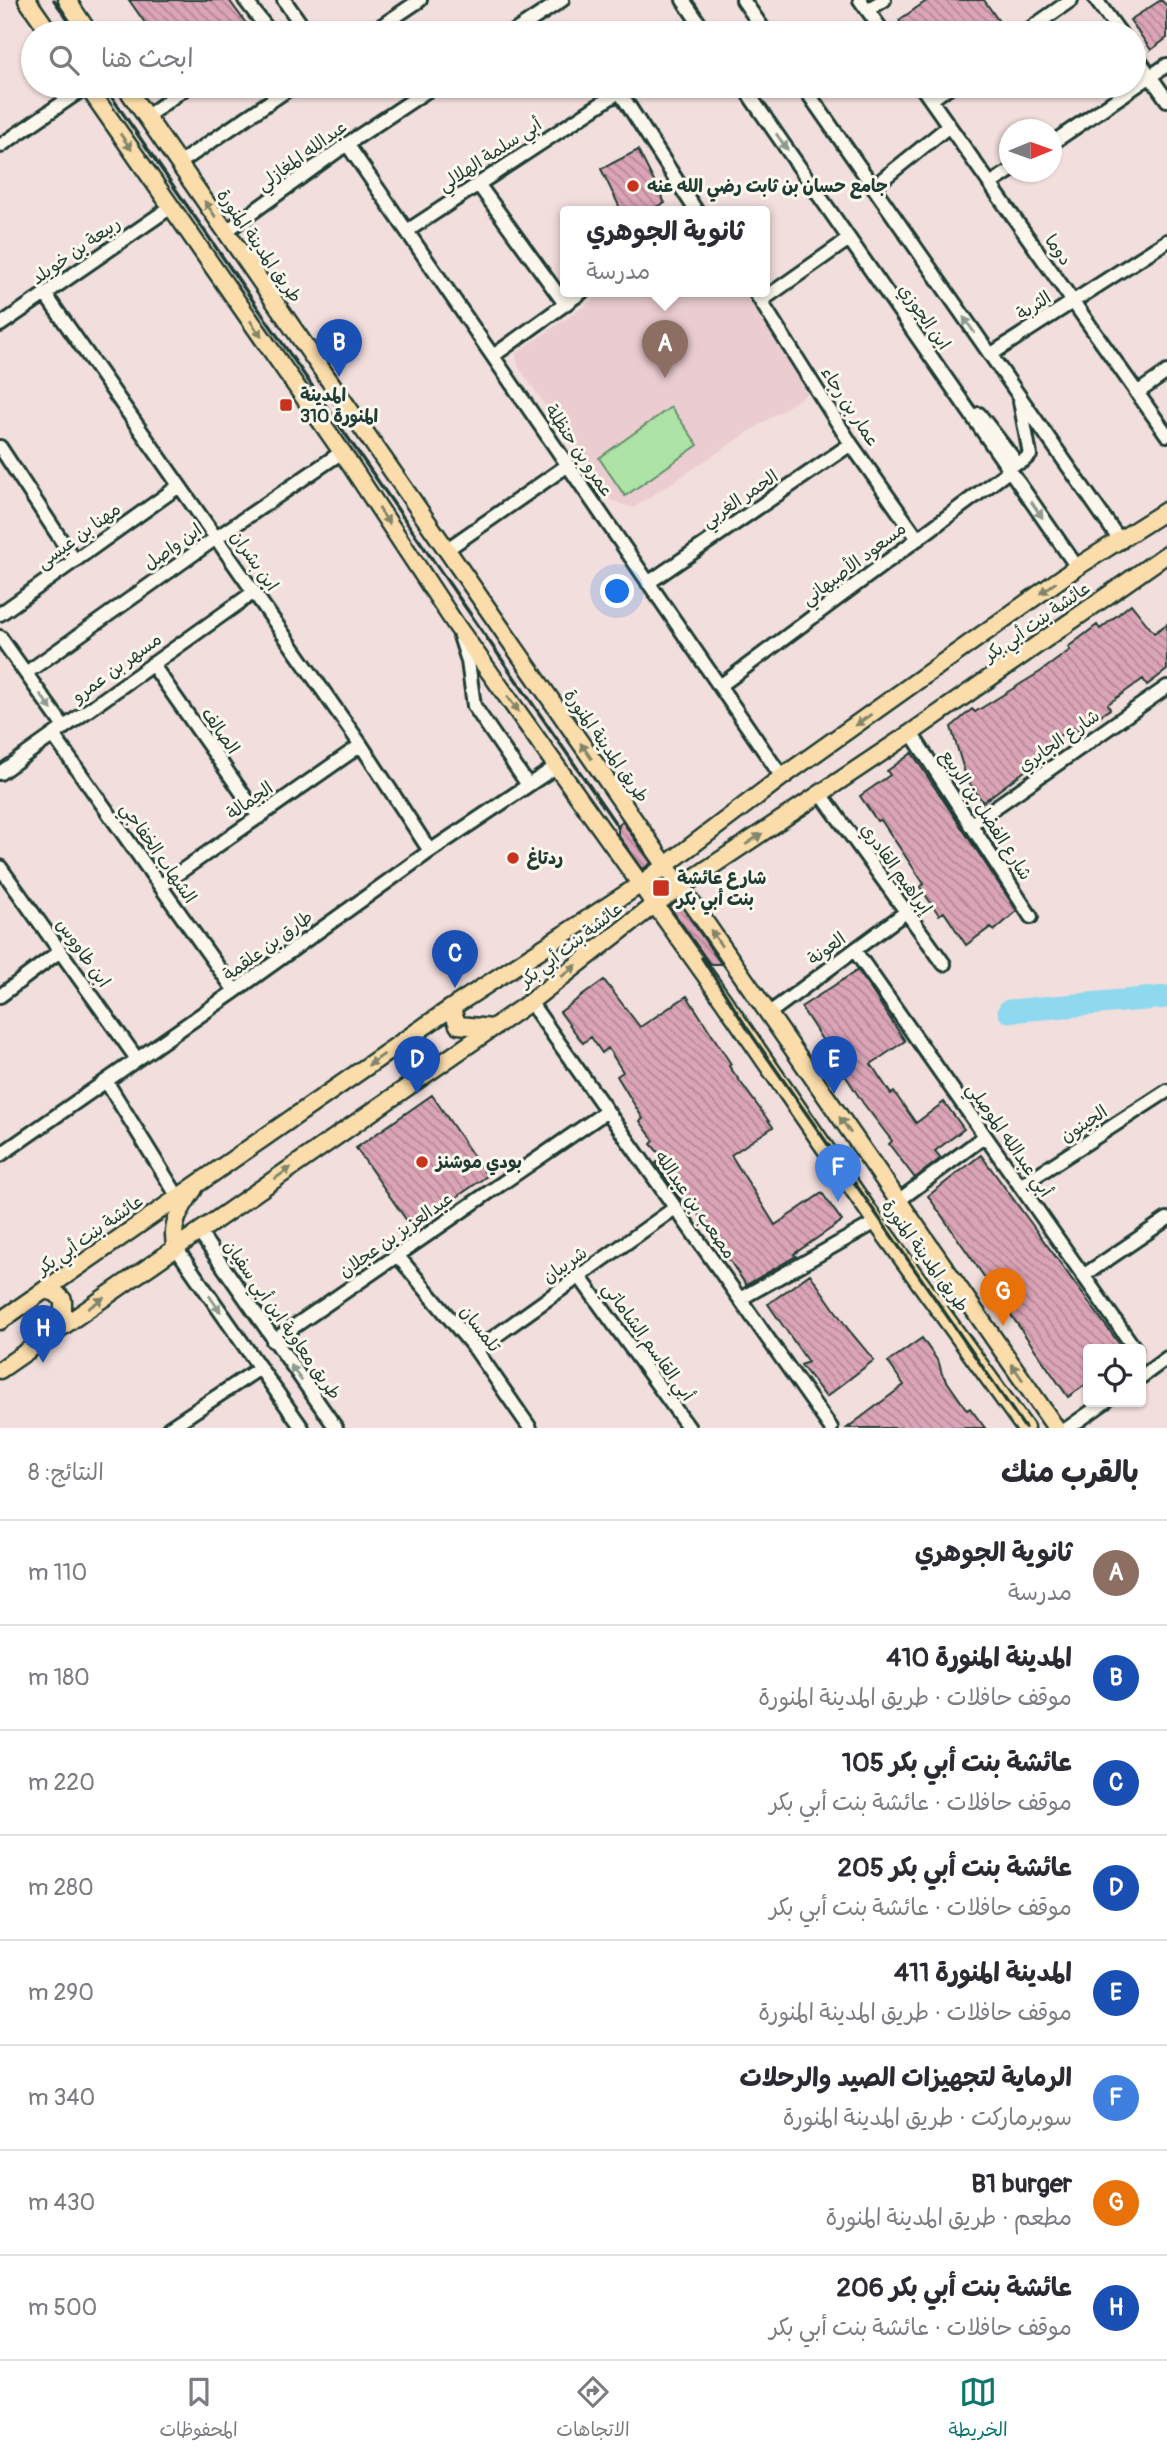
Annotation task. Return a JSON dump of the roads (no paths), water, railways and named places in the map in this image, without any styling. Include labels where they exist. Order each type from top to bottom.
[{"type":"main road","points":[[27,0],[42,21]]},
{"type":"main road","points":[[67,0],[81,21]]},
{"type":"main road","name":"طريق المدينة المنورة","points":[[95,98],[342,453],[456,625],[655,904],[876,1222],[1025,1428]]},
{"type":"main road","name":"طريق المدينة المنورة","points":[[133,98],[1056,1428]]},
{"type":"main road","name":"عائشة بنت أبي بكر","points":[[0,1321],[451,1008],[640,884],[782,778],[1077,567],[1121,542],[1167,510]]},
{"type":"main road","name":"عائشة بنت أبي بكر","points":[[0,1370],[530,1002],[655,904],[911,733],[1167,554]]},
{"type":"main road","points":[[451,1008],[458,1025],[493,1028]]},
{"type":"main road","points":[[176,1248],[174,1224],[197,1184]]},
{"type":"main road","points":[[134,1227],[174,1224],[199,1232]]},
{"type":"main road","points":[[45,1290],[56,1293],[63,1300],[64,1318],[57,1330]]},
{"type":"street","points":[[245,0],[261,21]]},
{"type":"street","points":[[284,0],[299,21]]},
{"type":"street","points":[[389,21],[401,5],[420,0]]},
{"type":"street","points":[[530,21],[562,0]]},
{"type":"street","points":[[683,0],[698,21]]},
{"type":"street","points":[[743,0],[758,21]]},
{"type":"street","points":[[875,21],[864,5],[884,0]]},
{"type":"street","points":[[1041,21],[1071,0]]},
{"type":"street","points":[[1096,0],[1111,21]]},
{"type":"street","points":[[1146,80],[1167,65]]},
{"type":"street","points":[[1146,70],[1167,100]]},
{"type":"street","points":[[0,146],[70,98]]},
{"type":"street","points":[[146,117],[172,98]]},
{"type":"street","points":[[178,164],[275,98]]},
{"type":"street","name":"عبدالله المغازلي","points":[[225,232],[416,98]]},
{"type":"street","name":"أبي سلمة الهلالي","points":[[407,231],[610,98]]},
{"type":"street","points":[[629,98],[693,206]]},
{"type":"street","name":"ابن الجوزي","points":[[751,98],[1077,567]]},
{"type":"street","name":"ابن الجوزي","points":[[811,98],[1121,542]]},
{"type":"street","points":[[1062,137],[1120,98]]},
{"type":"street","name":"دوما","points":[[930,100],[1167,435]]},
{"type":"street","points":[[873,187],[949,126]]},
{"type":"street","name":"عمرو بن حنظلة","points":[[347,144],[782,778]]},
{"type":"street","points":[[990,184],[999,178]]},
{"type":"street","points":[[478,184],[565,304]]},
{"type":"street","name":"ربيعة بن خويلد","points":[[0,325],[171,207]]},
{"type":"street","points":[[770,288],[849,239]]},
{"type":"street","name":"الثربة","points":[[990,355],[1167,241]]},
{"type":"street","name":"ابن بشران","points":[[45,294],[361,744],[430,851]]},
{"type":"street","points":[[493,356],[575,297]]},
{"type":"street","name":"عمار بن رجاء","points":[[759,297],[851,444],[918,539]]},
{"type":"street","points":[[1137,393],[1167,372]]},
{"type":"street","points":[[964,405],[982,415],[1017,463],[1030,455],[1019,396]]},
{"type":"street","name":"الحمر الغربي","points":[[648,583],[851,444]]},
{"type":"street","points":[[0,447],[4,461],[75,561]]},
{"type":"street","name":"ابن واصل","points":[[26,673],[216,538],[342,453]]},
{"type":"street","points":[[446,550],[568,465]]},
{"type":"street","name":"مسعود الأصبهاني","points":[[719,686],[1010,470]]},
{"type":"street","name":"مهنا بن عيسى","points":[[0,614],[179,486]]},
{"type":"street","name":"مسهر بن عمرو","points":[[0,773],[254,592]]},
{"type":"street","name":"طريق المدينة المنورة","points":[[456,625],[468,661],[474,706],[528,785]]},
{"type":"street","name":"الشهاب الخفاجي","points":[[0,637],[26,673],[59,731],[160,886],[235,991]]},
{"type":"street","name":"الصالف","points":[[152,664],[258,817]]},
{"type":"street","name":"شارع الجابري","points":[[971,825],[1167,687]]},
{"type":"street","name":"شارع الفضل بن الربيع","points":[[911,733],[1031,917]]},
{"type":"street","name":"الجمالة","points":[[160,886],[361,744]]},
{"type":"street","name":"طارق بن علقمة","points":[[0,1155],[430,851],[557,766]]},
{"type":"street","name":"إبراهيم القادري","points":[[821,794],[944,964]]},
{"type":"street","name":"ابن طاووس","points":[[0,867],[137,1059]]},
{"type":"street","name":"العونة","points":[[768,1014],[906,912]]},
{"type":"street","points":[[0,996],[60,951]]},
{"type":"street","name":"أبي عبدالله الموصلي","points":[[855,951],[1131,1344]]},
{"type":"street","name":"مصعب بن عبدالله","points":[[530,1002],[831,1428]]},
{"type":"street","points":[[106,1081],[178,1197]]},
{"type":"street","name":"الجينون","points":[[1020,1186],[1167,1091]]},
{"type":"street","name":"عبدالعزيز بن عجلان","points":[[273,1341],[607,1111]]},
{"type":"street","points":[[898,1201],[985,1136]]},
{"type":"street","name":"شريبان","points":[[475,1350],[676,1208]]},
{"type":"street","points":[[1083,1276],[1167,1219]]},
{"type":"street","points":[[740,1299],[876,1222]]},
{"type":"street","name":"طريق معاوية ابن أبي سفيان","points":[[199,1232],[336,1428]]},
{"type":"street","points":[[176,1248],[302,1428]]},
{"type":"street","name":"تلمسان","points":[[397,1255],[475,1350],[530,1428]]},
{"type":"street","name":"أبي القاسم الشاماتي","points":[[579,1276],[689,1428]]},
{"type":"street","points":[[1146,1373],[1167,1358]]},
{"type":"street","points":[[169,1428],[260,1368]]},
{"type":"street","points":[[1068,1428],[1098,1407]]},
{"type":"waterway","points":[[1009,1011],[1167,997]]},
{"type":"railway","points":[[54,0],[69,21]]},
{"type":"railway","points":[[112,98],[618,827]]},
{"type":"railway","points":[[702,958],[747,1028],[1025,1428]]},
{"type":"place","name":"جامع حسان بن ثابت رضي الله عنه","points":[[633,186]]},
{"type":"place","name":"المدينة المنورة 410","points":[[339,377]]},
{"type":"place","name":"ثانوية الجوهري","points":[[665,378]]},
{"type":"place","name":"المدينة المنورة 310","points":[[286,405]]},
{"type":"place","name":"ردتاغ","points":[[513,858]]},
{"type":"place","name":"شارع عائشة بنت أبي بكر","points":[[661,888]]},
{"type":"place","name":"عائشة بنت أبي بكر 105","points":[[455,988]]},
{"type":"place","name":"عائشة بنت أبي بكر 205","points":[[417,1094]]},
{"type":"place","name":"المدينة المنورة 411","points":[[834,1094]]},
{"type":"place","name":"بودي موشنز","points":[[422,1162]]},
{"type":"place","name":"الرماية لتجهيزات الصيد والرحلات","points":[[838,1202]]},
{"type":"place","name":"B1 burger","points":[[1003,1326]]},
{"type":"place","name":"عائشة بنت أبي بكر 206","points":[[43,1363]]}]
